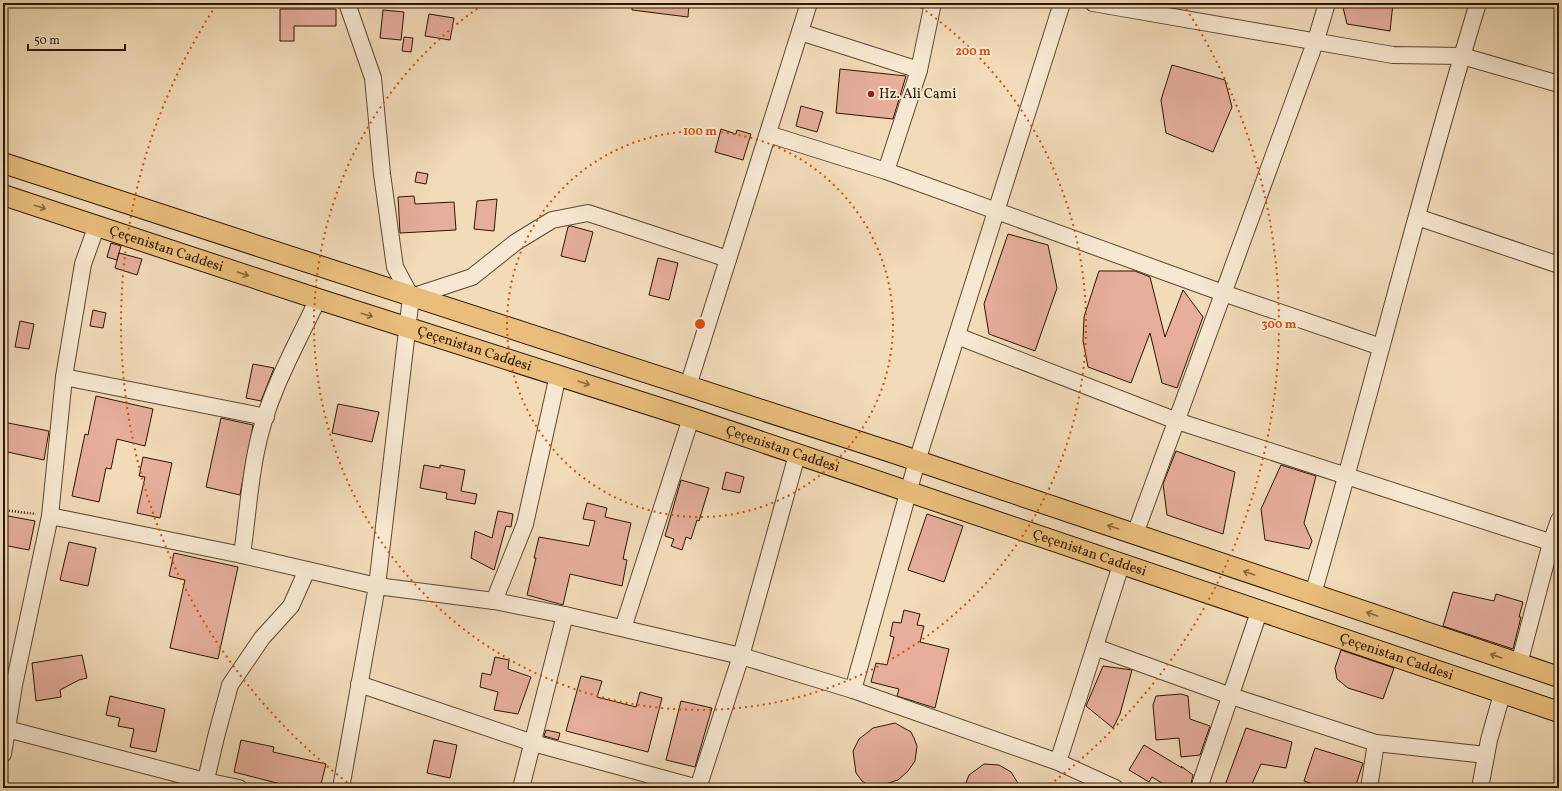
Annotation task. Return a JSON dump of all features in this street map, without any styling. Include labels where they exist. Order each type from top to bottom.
[{"type":"main road","name":"Çeçenistan Caddesi","points":[[3,163],[917,461],[1559,678]]},
{"type":"main road","name":"Çeçenistan Caddesi","points":[[3,195],[318,299],[691,418],[1259,612],[1559,712]]},
{"type":"street","points":[[341,788],[377,586],[411,297],[395,267],[382,174],[373,78],[347,3]]},
{"type":"street","points":[[688,386],[809,3]]},
{"type":"street","points":[[886,171],[919,70],[933,3]]},
{"type":"street","points":[[853,690],[917,461],[1062,3]]},
{"type":"street","points":[[1093,3],[1316,40],[1393,55],[1462,56],[1559,84]]},
{"type":"street","points":[[1135,534],[1316,40],[1327,3]]},
{"type":"street","points":[[1313,594],[1347,477],[1381,347],[1478,3]]},
{"type":"street","points":[[800,32],[919,70]]},
{"type":"street","points":[[768,134],[886,171],[1223,293],[1381,347]]},
{"type":"street","points":[[411,297],[472,277],[516,242],[552,220],[588,213],[728,259]]},
{"type":"street","points":[[1417,217],[1559,265]]},
{"type":"street","points":[[3,754],[7,729],[8,685],[50,516],[64,377],[83,264],[97,225]]},
{"type":"street","points":[[242,555],[256,452],[266,416],[275,389],[318,299]]},
{"type":"street","points":[[957,336],[1177,421],[1555,544]]},
{"type":"street","points":[[494,601],[525,524],[558,375]]},
{"type":"street","points":[[64,377],[266,416]]},
{"type":"street","points":[[623,628],[691,418]]},
{"type":"street","points":[[359,684],[533,743],[698,788],[741,656],[797,455]]},
{"type":"street","points":[[50,516],[242,555],[377,586],[494,601],[565,615],[741,656],[853,690],[1058,762],[1115,788]]},
{"type":"street","points":[[1519,664],[1555,544],[1559,520]]},
{"type":"street","points":[[1058,762],[1121,565]]},
{"type":"street","points":[[204,785],[230,685],[262,638],[291,606],[307,570]]},
{"type":"street","points":[[1199,788],[1259,612]]},
{"type":"street","points":[[521,788],[565,615]]},
{"type":"street","points":[[1095,647],[1230,696],[1376,743],[1486,755]]},
{"type":"street","points":[[1480,788],[1486,755],[1502,694]]},
{"type":"street","points":[[7,729],[204,785],[240,788]]},
{"type":"street","points":[[1369,788],[1376,743]]},
{"type":"path","points":[[3,510],[50,516]]},
{"type":"building","points":[[632,3],[689,3],[688,17],[632,10]]},
{"type":"building","points":[[1342,3],[1393,3],[1390,31],[1347,24]]},
{"type":"building","points":[[280,9],[336,9],[336,26],[294,26],[294,41],[280,41]]},
{"type":"building","points":[[383,10],[404,12],[401,40],[380,38]]},
{"type":"building","points":[[429,14],[454,18],[450,40],[425,36]]},
{"type":"building","points":[[404,37],[413,38],[411,52],[402,51]]},
{"type":"building","points":[[1172,65],[1225,80],[1232,107],[1213,152],[1166,133],[1161,100]]},
{"type":"building","name":"Hz. Ali Cami","points":[[840,69],[906,76],[893,119],[836,113]]},
{"type":"building","points":[[801,106],[823,112],[817,132],[796,126]]},
{"type":"building","points":[[721,129],[736,134],[737,130],[751,134],[743,160],[715,152]]},
{"type":"building","points":[[417,172],[428,174],[426,184],[415,182]]},
{"type":"building","points":[[414,196],[415,204],[454,202],[456,230],[400,233],[398,197]]},
{"type":"building","points":[[497,199],[494,231],[474,229],[477,201]]},
{"type":"building","points":[[571,226],[593,232],[585,262],[561,256],[568,227]]},
{"type":"building","points":[[1008,234],[1048,245],[1057,288],[1035,351],[989,334],[984,304]]},
{"type":"building","points":[[111,243],[121,246],[117,260],[107,257]]},
{"type":"building","points":[[119,253],[142,259],[137,275],[115,268]]},
{"type":"building","points":[[658,258],[678,263],[669,300],[649,295]]},
{"type":"building","points":[[1099,271],[1135,271],[1150,277],[1165,337],[1183,290],[1203,317],[1177,388],[1162,383],[1150,333],[1131,383],[1088,367],[1083,341],[1084,317]]},
{"type":"building","points":[[93,310],[106,313],[103,328],[90,326]]},
{"type":"building","points":[[20,321],[34,324],[29,349],[15,347]]},
{"type":"building","points":[[253,364],[274,368],[261,401],[246,398]]},
{"type":"building","points":[[96,396],[153,409],[145,446],[117,439],[111,469],[106,468],[99,502],[72,496],[85,434],[88,435]]},
{"type":"building","points":[[338,404],[379,412],[372,442],[332,433]]},
{"type":"building","points":[[221,418],[253,425],[240,495],[206,487]]},
{"type":"building","points":[[3,422],[49,431],[44,460],[3,451]]},
{"type":"building","points":[[1176,451],[1235,472],[1223,534],[1167,515],[1163,484]]},
{"type":"building","points":[[143,457],[172,463],[160,518],[137,513],[145,477],[139,476]]},
{"type":"building","points":[[424,465],[440,468],[440,465],[465,470],[461,491],[477,494],[475,504],[446,499],[447,493],[420,488]]},
{"type":"building","points":[[1281,465],[1316,476],[1304,523],[1312,541],[1309,549],[1265,540],[1261,509]]},
{"type":"building","points":[[726,472],[744,477],[740,493],[722,489]]},
{"type":"building","points":[[681,480],[709,488],[699,521],[697,520],[691,539],[686,537],[682,550],[671,546],[674,539],[665,536]]},
{"type":"building","points":[[587,503],[607,508],[605,517],[631,523],[623,559],[627,560],[622,586],[570,574],[563,605],[527,595],[536,558],[534,558],[539,537],[589,546],[595,521],[583,519]]},
{"type":"building","points":[[498,511],[513,514],[511,527],[506,526],[494,570],[471,558],[475,531],[492,538]]},
{"type":"building","points":[[927,514],[963,526],[944,582],[908,570]]},
{"type":"building","points":[[3,515],[35,521],[29,550],[3,545]]},
{"type":"building","points":[[69,542],[96,548],[88,586],[60,580]]},
{"type":"building","points":[[174,553],[238,567],[218,659],[170,648],[185,580],[169,576]]},
{"type":"building","points":[[1453,592],[1494,601],[1496,594],[1523,602],[1513,649],[1443,626]]},
{"type":"building","points":[[904,610],[920,614],[917,625],[924,626],[920,642],[949,649],[935,708],[897,696],[899,689],[871,682],[876,663],[887,665],[894,637],[890,636],[893,622],[901,623]]},
{"type":"building","points":[[1341,650],[1394,668],[1383,699],[1348,688],[1337,679],[1335,668]]},
{"type":"building","points":[[82,655],[87,678],[79,680],[60,690],[61,697],[36,701],[32,663]]},
{"type":"building","points":[[495,657],[509,660],[508,669],[531,677],[518,714],[494,710],[498,692],[480,687],[482,673],[491,675]]},
{"type":"building","points":[[1103,666],[1132,670],[1120,714],[1113,728],[1086,706]]},
{"type":"building","points":[[581,676],[602,681],[597,697],[636,707],[640,692],[662,698],[648,752],[566,731]]},
{"type":"building","points":[[1181,694],[1188,696],[1190,719],[1210,726],[1200,755],[1181,757],[1179,738],[1156,740],[1153,705],[1156,696]]},
{"type":"building","points":[[110,696],[165,709],[156,752],[130,747],[134,729],[118,726],[120,718],[106,715]]},
{"type":"building","points":[[681,701],[712,708],[695,767],[666,760]]},
{"type":"building","points":[[895,723],[911,732],[917,746],[915,761],[908,771],[898,780],[879,786],[868,785],[862,781],[856,773],[853,751],[859,739],[873,728]]},
{"type":"building","points":[[1246,728],[1292,742],[1286,768],[1261,764],[1250,788],[1224,788]]},
{"type":"building","points":[[546,730],[560,733],[558,740],[544,736]]},
{"type":"building","points":[[241,740],[274,747],[273,752],[326,764],[320,788],[296,788],[234,772]]},
{"type":"building","points":[[434,740],[457,745],[450,778],[427,773]]},
{"type":"building","points":[[1144,745],[1182,768],[1181,766],[1193,775],[1190,788],[1170,788],[1152,777],[1149,782],[1129,770]]},
{"type":"building","points":[[1315,748],[1363,763],[1355,788],[1325,788],[1304,781]]},
{"type":"building","points":[[984,764],[999,765],[1011,772],[1021,788],[964,788],[969,775]]},
{"type":"place","name":"Hz. Ali Cami","points":[[871,94]]}]
